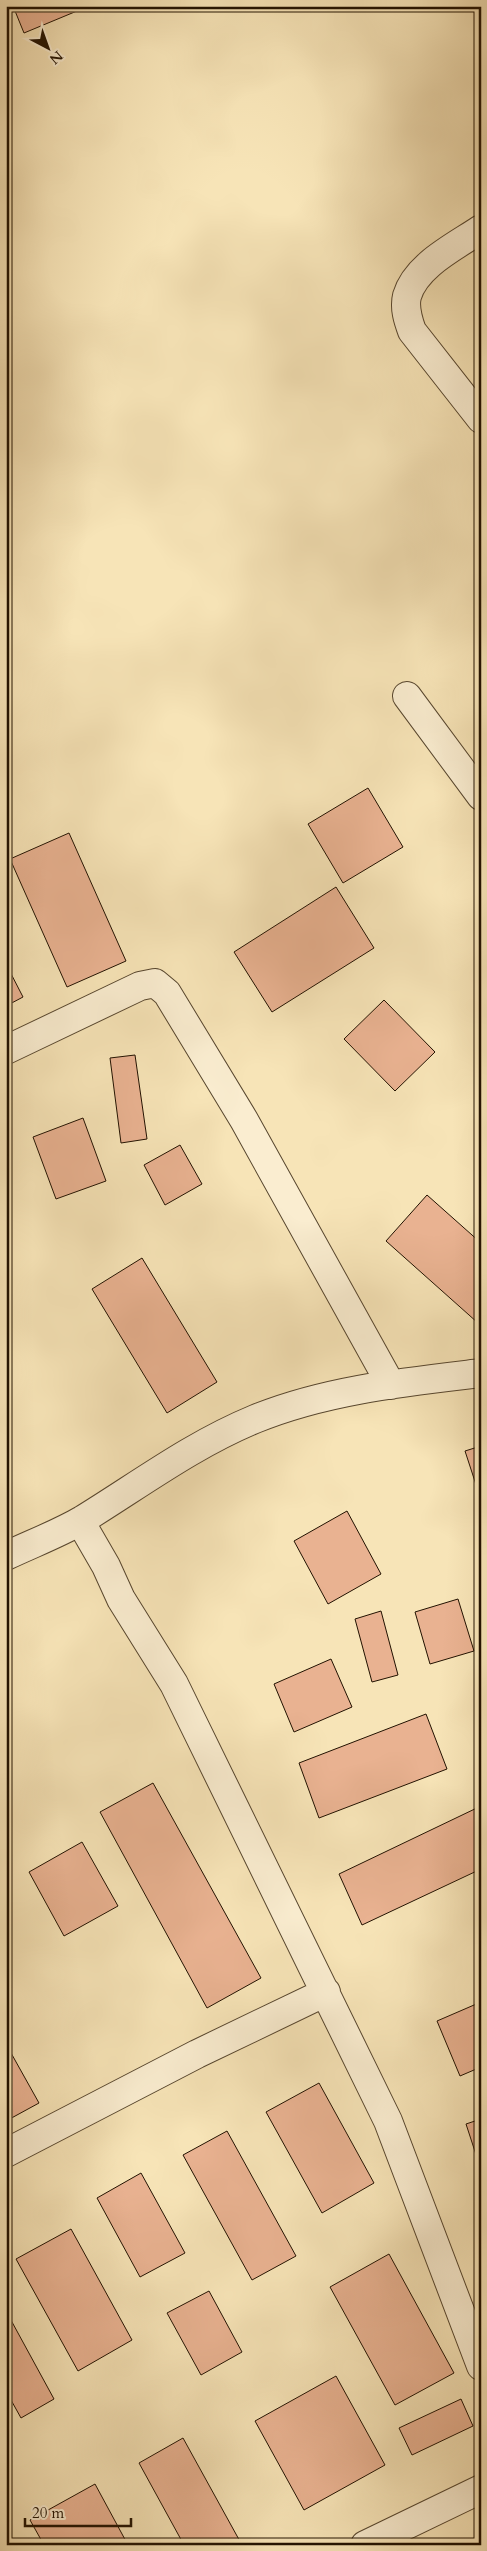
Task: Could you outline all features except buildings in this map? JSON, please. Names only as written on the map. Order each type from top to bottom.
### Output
[{"type":"street","points":[[481,229],[438,257],[414,280],[406,298],[407,317],[412,331],[481,418]]},
{"type":"street","points":[[407,696],[481,796]]},
{"type":"street","points":[[6,1050],[140,986],[155,984],[168,993],[249,1129],[392,1386]]},
{"type":"street","points":[[6,1556],[80,1521],[146,1477],[198,1447],[256,1419],[339,1393],[481,1373]]},
{"type":"street","points":[[80,1521],[106,1566],[121,1598],[174,1684],[388,2121],[481,2366]]},
{"type":"street","points":[[6,2153],[196,2054],[326,1992]]},
{"type":"street","points":[[365,2545],[481,2489]]}]
